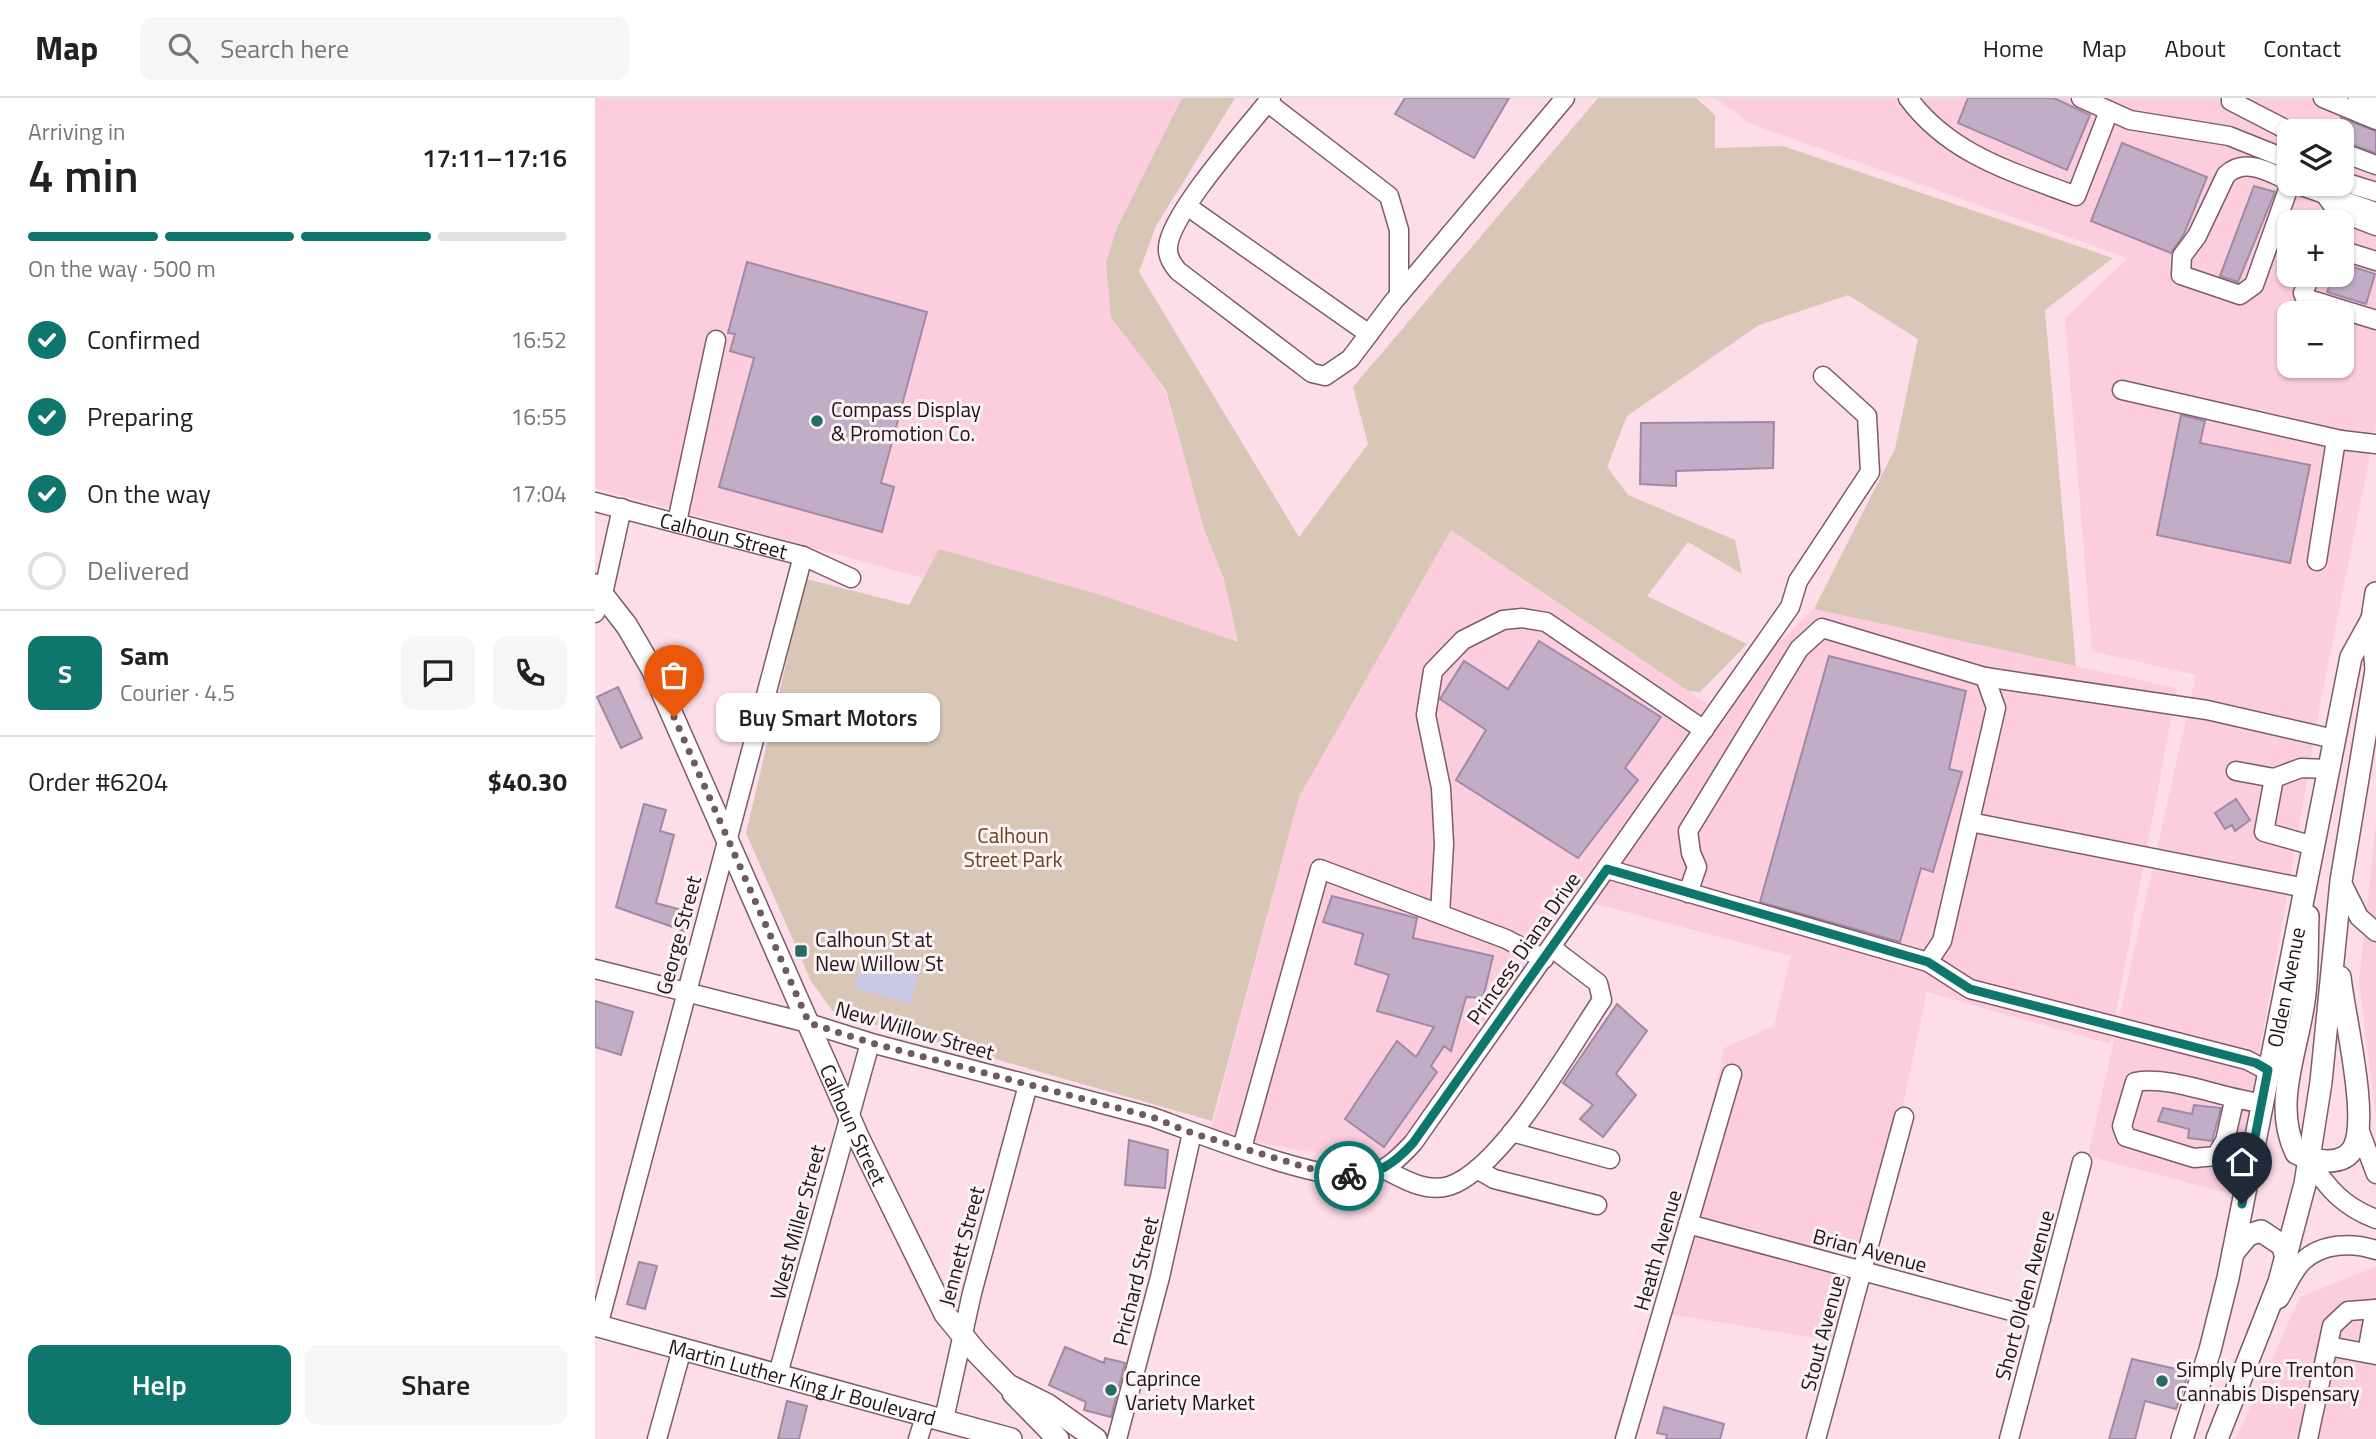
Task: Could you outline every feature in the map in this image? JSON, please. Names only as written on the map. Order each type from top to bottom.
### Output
[{"type":"main road","name":"Olden Avenue","points":[[2219,1434],[2261,1329],[2286,1257],[2309,1160],[2341,881],[2376,670],[2372,619],[2376,593]]},
{"type":"main road","name":"Calhoun Street","points":[[598,597],[652,669],[849,1113],[945,1314],[1008,1385],[1016,1399],[1058,1439]]},
{"type":"main road","name":"Olden Avenue","points":[[2182,1439],[2191,1419],[2233,1254],[2351,657],[2372,619]]},
{"type":"main road","points":[[2312,855],[2305,994],[2286,1095],[2285,1122],[2296,1153],[2309,1160],[2335,1161],[2346,1156],[2354,1149],[2359,1129],[2359,1103],[2345,1019],[2336,930]]},
{"type":"main road","points":[[2233,1254],[2248,1235],[2261,1231],[2282,1245],[2286,1257]]},
{"type":"main road","name":"Martin Luther King Jr Boulevard","points":[[596,1325],[1011,1439]]},
{"type":"main road","name":"Calhoun Street","points":[[1008,1385],[1048,1405],[1096,1439]]},
{"type":"main road","points":[[2191,1419],[2219,1434]]},
{"type":"street","points":[[1399,295],[1399,230],[1389,196],[1269,100],[1187,206],[1178,219],[1168,245],[1173,265],[1312,373],[1325,376],[1342,366],[1565,98]]},
{"type":"street","points":[[1909,98],[1927,123],[1963,150],[2076,196],[2109,111]]},
{"type":"street","points":[[2081,98],[2130,120],[2229,136],[2277,155]]},
{"type":"street","points":[[2231,98],[2231,101],[2277,125]]},
{"type":"street","points":[[2323,98],[2376,120]]},
{"type":"street","points":[[2358,98],[2376,105]]},
{"type":"street","points":[[2354,157],[2376,165]]},
{"type":"street","points":[[2253,166],[2289,182],[2254,285],[2239,295],[2181,275],[2182,256],[2197,236],[2226,175],[2234,168],[2253,166]]},
{"type":"street","points":[[2354,185],[2376,192]]},
{"type":"street","points":[[2326,196],[2337,211],[2376,226]]},
{"type":"street","points":[[2339,196],[2376,212]]},
{"type":"street","points":[[1187,206],[1369,334]]},
{"type":"street","points":[[2354,254],[2376,261]]},
{"type":"street","points":[[2306,287],[2305,298],[2376,320]]},
{"type":"street","points":[[677,523],[716,341]]},
{"type":"street","name":"Princess Diana Drive","points":[[1384,1169],[1413,1143],[1790,607],[1798,582],[1870,472],[1867,416],[1823,376]]},
{"type":"street","points":[[2122,390],[2341,440],[2376,444]]},
{"type":"street","points":[[2317,561],[2335,446],[2341,440]]},
{"type":"street","name":"Calhoun Street","points":[[595,502],[803,556],[851,578]]},
{"type":"street","points":[[598,597],[622,508]]},
{"type":"street","name":"George Street","points":[[596,1325],[803,556]]},
{"type":"street","points":[[1440,914],[1444,844],[1441,788],[1426,715],[1433,671],[1463,640],[1503,620],[1522,618],[1546,622],[1704,730]]},
{"type":"street","points":[[1688,893],[1697,867],[1691,853],[1688,831],[1799,649],[1822,628],[1985,677],[2207,710],[2334,739]]},
{"type":"street","points":[[1928,962],[1942,941],[1996,708],[1985,677]]},
{"type":"street","points":[[2236,771],[2274,778],[2301,768],[2328,769]]},
{"type":"street","points":[[2274,778],[2264,832],[2312,855]]},
{"type":"street","points":[[1970,822],[2305,888]]},
{"type":"street","points":[[1320,869],[1548,954],[1598,983],[1602,1000],[1512,1132],[1477,1170],[1448,1186],[1413,1185],[1384,1169],[1366,1176],[1345,1176],[1242,1148],[1320,869]]},
{"type":"street","points":[[1607,869],[1928,962],[1970,989],[2247,1060],[2268,1070]]},
{"type":"street","points":[[2341,881],[2358,917],[2376,932]]},
{"type":"street","name":"New Willow Street","points":[[595,969],[809,1023],[870,1043],[1152,1117],[1192,1133],[1242,1148]]},
{"type":"street","name":"West Miller Street","points":[[778,1374],[870,1043]]},
{"type":"street","name":"Heath Avenue","points":[[1625,1439],[1732,1074]]},
{"type":"street","points":[[2234,1101],[2225,1141],[2216,1156],[2194,1158],[2126,1137],[2122,1126],[2135,1082],[2152,1079],[2234,1101],[2262,1103]]},
{"type":"street","name":"Jennett Street","points":[[918,1439],[935,1416],[962,1335],[1028,1085]]},
{"type":"street","name":"Stout Avenue","points":[[1816,1439],[1904,1117]]},
{"type":"street","points":[[2359,1129],[2376,1174]]},
{"type":"street","points":[[1512,1132],[1609,1159]]},
{"type":"street","name":"Prichard Street","points":[[1117,1439],[1160,1277],[1192,1133]]},
{"type":"street","points":[[2309,1160],[2329,1191],[2376,1228]]},
{"type":"street","name":"Short Olden Avenue","points":[[2009,1439],[2082,1162]]},
{"type":"street","points":[[1477,1170],[1495,1179],[1597,1205]]},
{"type":"street","points":[[2355,1211],[2376,1219]]},
{"type":"street","name":"Brian Avenue","points":[[1688,1224],[2041,1319]]},
{"type":"street","points":[[2261,1329],[2302,1261],[2331,1245],[2362,1245],[2376,1250]]},
{"type":"street","points":[[2308,1439],[2332,1326],[2348,1311],[2376,1309],[2371,1354],[2328,1346]]},
{"type":"street","points":[[657,1439],[682,1349]]},
{"type":"shaded area","points":[[595,98],[1182,98],[1116,230],[1106,263],[1112,317],[1165,390],[1204,529],[1224,579],[1238,643],[1103,596],[939,549],[923,578],[595,488]]},
{"type":"shaded area","points":[[1715,98],[2376,98],[2376,426],[2319,711],[2235,1195],[2088,1156],[2196,675],[2092,651],[2065,318],[2128,258],[1751,124]]},
{"type":"shaded area","points":[[1451,530],[1720,713],[1744,676],[1814,609],[2177,688],[2110,1044],[1927,992],[1852,1344],[1668,1314],[1724,1048],[1774,1026],[1791,956],[1593,903],[1395,1167],[1210,1134],[1299,797]]},
{"type":"shaded area","points":[[2376,823],[2376,1116],[2359,981]]},
{"type":"shaded area","points":[[2376,1267],[2376,1439],[2236,1439],[2300,1297]]},
{"type":"green space","name":"Calhoun Street Park","points":[[1182,98],[1235,98],[1156,226],[1139,272],[1299,537],[1368,444],[1353,387],[1598,98],[1696,98],[1715,115],[1715,148],[1783,146],[2113,258],[2045,310],[2076,666],[1814,609],[1895,449],[1918,339],[1848,295],[1759,325],[1627,416],[1607,467],[1628,495],[1735,540],[1742,574],[1688,542],[1647,596],[1747,644],[1700,692],[1688,691],[1451,530],[1299,797],[1212,1121],[834,1013],[811,981],[746,833],[806,579],[909,605],[939,549],[1104,596],[1238,642],[1224,579],[1204,529],[1166,390],[1111,317],[1106,263],[1116,230]]},
{"type":"water","points":[[864,954],[920,969],[911,1003],[855,988]]},
{"type":"building","points":[[1405,98],[1509,98],[1474,158],[1395,114]]},
{"type":"building","points":[[1968,98],[2054,98],[2090,115],[2067,170],[1958,123]]},
{"type":"building","points":[[2354,123],[2376,131],[2376,153],[2354,145]]},
{"type":"building","points":[[2122,143],[2207,177],[2184,234],[2171,253],[2091,221]]},
{"type":"building","points":[[2254,186],[2275,192],[2238,282],[2220,276]]},
{"type":"building","name":"Compass Display & Promotion Co.","points":[[747,262],[927,312],[881,483],[894,487],[882,532],[719,487],[754,358],[730,351],[735,334],[728,333]]},
{"type":"building","points":[[2354,267],[2375,274],[2366,304],[2327,292],[2329,287],[2354,287]]},
{"type":"building","points":[[2181,415],[2205,421],[2200,443],[2310,465],[2290,563],[2157,535]]},
{"type":"building","points":[[1774,422],[1773,468],[1676,471],[1676,486],[1640,484],[1641,423]]},
{"type":"building","points":[[1539,641],[1661,717],[1625,768],[1638,780],[1578,858],[1456,780],[1486,730],[1440,699],[1464,661],[1508,689]]},
{"type":"building","points":[[1829,656],[1966,691],[1949,769],[1962,772],[1933,872],[1921,868],[1900,942],[1760,902]]},
{"type":"building","points":[[618,687],[642,738],[621,748],[597,697]]},
{"type":"building","points":[[2236,799],[2250,820],[2235,831],[2232,825],[2225,829],[2215,813]]},
{"type":"building","points":[[644,804],[666,810],[660,831],[674,835],[656,903],[689,912],[684,931],[616,907]]},
{"type":"building","points":[[1332,896],[1417,918],[1413,938],[1493,956],[1483,998],[1466,997],[1451,1051],[1444,1046],[1431,1066],[1437,1072],[1384,1147],[1345,1119],[1397,1041],[1416,1057],[1434,1027],[1377,1011],[1389,975],[1355,964],[1363,934],[1323,922]]},
{"type":"building","points":[[595,1001],[633,1012],[621,1055],[595,1047]]},
{"type":"building","points":[[1617,1004],[1647,1031],[1616,1074],[1636,1095],[1603,1137],[1580,1119],[1593,1105],[1563,1083]]},
{"type":"building","points":[[2194,1105],[2221,1108],[2212,1141],[2188,1138],[2189,1129],[2158,1121],[2163,1108],[2192,1114]]},
{"type":"building","points":[[1129,1140],[1168,1150],[1165,1188],[1125,1185]]},
{"type":"building","points":[[639,1262],[657,1266],[645,1309],[627,1304]]},
{"type":"building","points":[[1065,1347],[1104,1363],[1105,1358],[1125,1363],[1111,1417],[1084,1410],[1086,1402],[1049,1385]]},
{"type":"building","points":[[2132,1359],[2189,1372],[2176,1409],[2145,1401],[2135,1439],[2109,1439]]},
{"type":"building","points":[[787,1401],[807,1406],[799,1439],[778,1439]]},
{"type":"building","points":[[1664,1407],[1724,1424],[1720,1439],[1666,1439],[1667,1435],[1657,1433]]},
{"type":"way so far","points":[[674,717],[809,1023],[875,1044],[1152,1117],[1192,1133],[1322,1172],[1349,1176]]},
{"type":"place","name":"Compass Display & Promotion Co.","points":[[817,421]]},
{"type":"place","name":"Buy Smart Motors","points":[[674,717]]},
{"type":"place","name":"Calhoun St at New Willow St","points":[[801,951]]},
{"type":"place","name":"Simply Pure Trenton Cannabis Dispensary","points":[[2162,1381]]},
{"type":"place","name":"Caprince Variety Market","points":[[1111,1390]]},
{"type":"route","points":[[1349,1176],[1366,1176],[1384,1169],[1413,1143],[1607,869],[1928,962],[1970,989],[2256,1063],[2268,1070],[2242,1204]]}]
